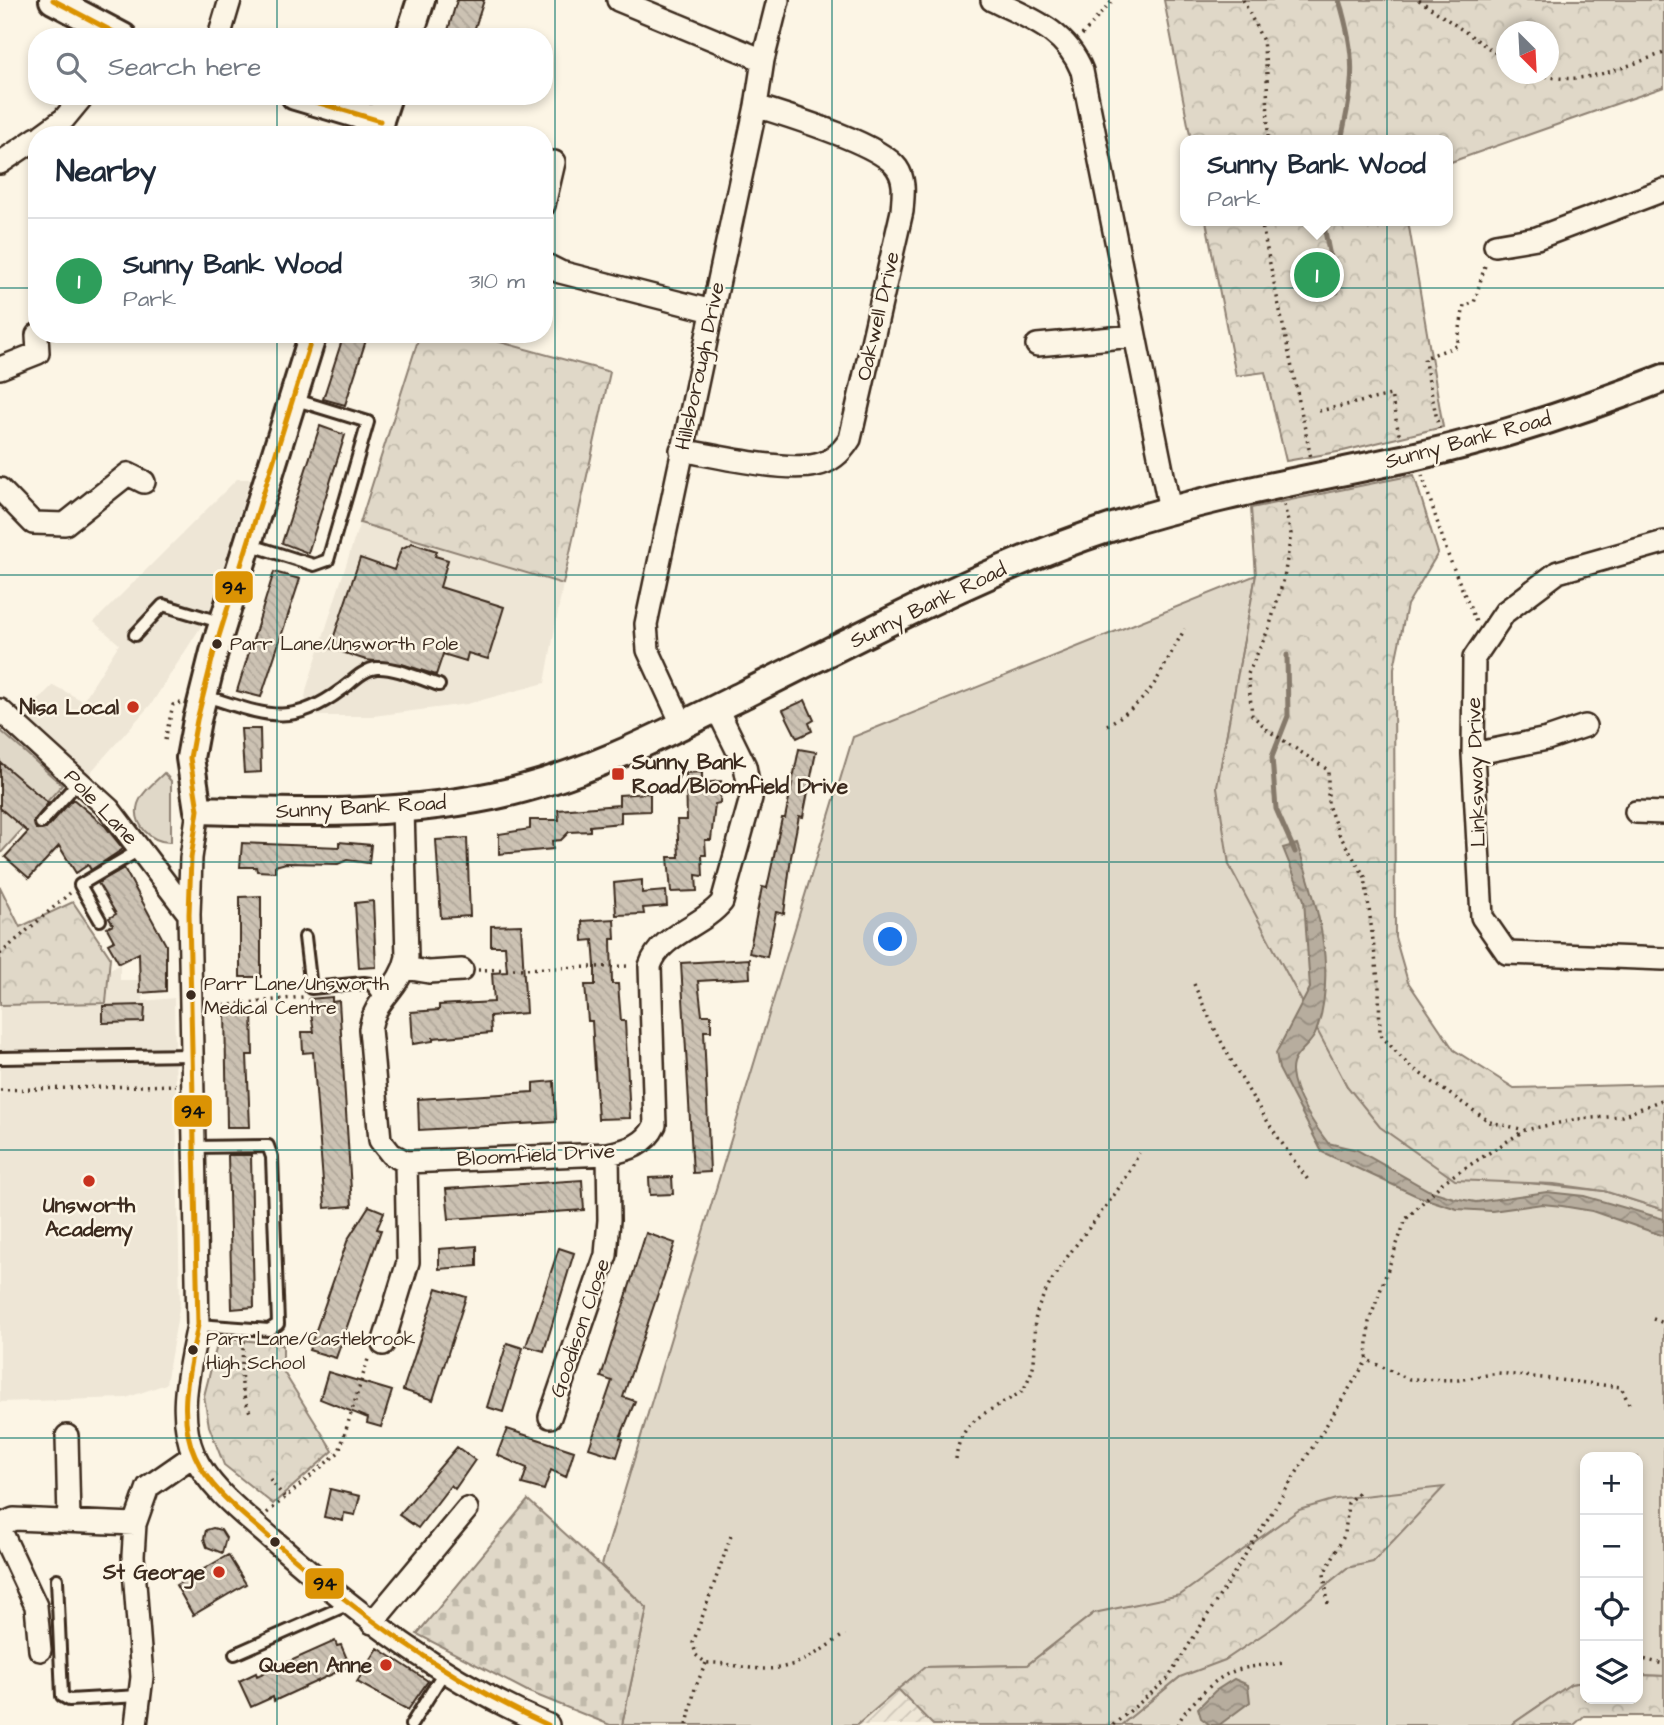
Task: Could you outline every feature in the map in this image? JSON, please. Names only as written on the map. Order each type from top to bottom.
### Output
[{"type":"street","points":[[53,0],[102,28]]},
{"type":"street","points":[[222,28],[230,0]]},
{"type":"street","points":[[412,28],[421,0]]},
{"type":"street","points":[[618,0],[762,60]]},
{"type":"street","name":"Hillsborough Drive","points":[[683,726],[651,659],[646,624],[681,450],[757,107],[762,60],[778,0]]},
{"type":"street","points":[[992,0],[1040,23],[1070,47],[1082,71],[1170,510]]},
{"type":"street","points":[[69,126],[79,105]]},
{"type":"street","points":[[332,105],[381,117]]},
{"type":"street","name":"Oakwell Drive","points":[[681,450],[801,466],[825,462],[844,449],[850,439],[902,211],[902,179],[892,163],[807,121],[757,107]]},
{"type":"street","points":[[0,163],[28,144]]},
{"type":"street","points":[[553,166],[554,162]]},
{"type":"street","points":[[1495,245],[1537,238],[1664,190]]},
{"type":"street","points":[[553,268],[712,311]]},
{"type":"street","points":[[1037,345],[1134,336]]},
{"type":"street","points":[[0,368],[37,353],[37,343]]},
{"type":"street","points":[[310,343],[223,623],[203,695],[190,758],[198,810],[191,858],[189,914],[198,1325],[186,1390],[184,1420],[194,1455],[216,1488],[347,1605],[444,1672],[535,1722]]},
{"type":"street","name":"Sunny Bank Road","points":[[198,810],[292,813],[403,809],[493,796],[577,772],[683,726],[994,571],[1097,533],[1170,510],[1444,449],[1528,426],[1664,378]]},
{"type":"street","points":[[0,489],[33,523],[65,524],[128,474],[144,482]]},
{"type":"street","name":"Linksway Drive","points":[[1664,542],[1558,572],[1505,612],[1474,658],[1473,754],[1482,917],[1507,953],[1664,959]]},
{"type":"street","name":"Bloomfield Drive","points":[[406,1162],[608,1154],[642,1143],[655,1125],[650,967],[657,949],[703,921],[722,902],[751,798],[744,766],[717,709]]},
{"type":"street","name":"Pole Lane","points":[[0,710],[108,809],[189,914]]},
{"type":"street","points":[[1473,754],[1547,739],[1586,726]]},
{"type":"street","points":[[383,1344],[408,1262],[406,1162],[391,1154],[380,1140],[370,1030],[374,1012],[382,999],[396,987],[407,957],[403,809]]},
{"type":"street","points":[[1636,812],[1664,813]]},
{"type":"street","points":[[405,968],[429,972],[462,970]]},
{"type":"street","name":"Goodison Close","points":[[550,1417],[606,1255],[609,1220],[608,1154]]},
{"type":"street","points":[[68,1436],[69,1521]]},
{"type":"street","points":[[136,1725],[142,1678],[133,1556],[135,1524],[148,1487],[194,1455]]},
{"type":"street","points":[[372,1623],[467,1509]]},
{"type":"street","points":[[40,1650],[36,1606],[0,1527],[14,1519],[135,1524]]},
{"type":"lane","points":[[248,543],[314,565],[328,560],[368,422],[293,399]]},
{"type":"lane","points":[[135,635],[163,605],[223,623]]},
{"type":"lane","points":[[203,695],[271,716],[283,717],[327,701],[371,669],[388,670],[439,685]]},
{"type":"lane","points":[[41,823],[79,781]]},
{"type":"lane","points":[[100,920],[80,884],[141,849]]},
{"type":"lane","points":[[304,937],[311,988],[371,984],[382,999]]},
{"type":"lane","points":[[0,1058],[192,1055]]},
{"type":"lane","points":[[193,1147],[268,1146],[272,1157],[278,1324],[269,1331],[198,1325]]},
{"type":"lane","points":[[57,1579],[62,1696],[69,1700],[139,1696]]},
{"type":"lane","points":[[235,1654],[347,1605]]},
{"type":"lane","points":[[411,1725],[444,1672]]},
{"type":"path","points":[[1070,47],[1114,0]]},
{"type":"path","points":[[1243,0],[1263,41],[1268,135]]},
{"type":"path","points":[[1419,0],[1496,52]]},
{"type":"path","points":[[1559,79],[1599,75],[1664,52]]},
{"type":"path","points":[[1262,226],[1315,477]]},
{"type":"path","points":[[1444,449],[1424,358],[1457,346],[1464,305],[1474,303],[1487,257],[1495,245]]},
{"type":"path","points":[[1319,411],[1391,395],[1410,457],[1485,642]]},
{"type":"path","points":[[1279,484],[1292,534],[1284,578],[1269,628],[1248,674],[1252,715],[1269,731],[1328,770],[1328,806],[1339,834],[1365,877],[1379,988],[1380,1034],[1408,1065],[1490,1122],[1525,1130]]},
{"type":"path","points":[[1107,725],[1136,705],[1154,687],[1185,629]]},
{"type":"path","points":[[0,954],[80,884]]},
{"type":"path","points":[[462,970],[612,966]]},
{"type":"path","points":[[1194,984],[1227,1054],[1280,1143],[1308,1180]]},
{"type":"path","points":[[191,1009],[301,999],[311,988]]},
{"type":"path","points":[[0,1090],[192,1085]]},
{"type":"path","points":[[1114,1725],[1167,1680],[1367,1360],[1369,1322],[1406,1219],[1443,1182],[1525,1130],[1578,1119],[1622,1116],[1664,1099]]},
{"type":"path","points":[[956,1460],[960,1436],[966,1427],[974,1419],[1023,1391],[1034,1360],[1033,1323],[1044,1295],[1064,1259],[1129,1174],[1139,1153]]},
{"type":"path","points":[[1653,1319],[1664,1323]]},
{"type":"path","points":[[245,1328],[240,1385],[242,1398],[252,1416]]},
{"type":"path","points":[[254,1523],[339,1452],[372,1347],[383,1344]]},
{"type":"path","points":[[1367,1360],[1409,1379],[1459,1380],[1498,1373],[1573,1384],[1610,1383],[1621,1387],[1629,1404]]},
{"type":"path","points":[[270,1479],[285,1497]]},
{"type":"path","points":[[1328,1604],[1324,1574],[1345,1534],[1348,1503],[1358,1492]]},
{"type":"path","points":[[731,1536],[693,1643],[696,1655],[706,1663],[720,1662],[779,1670],[806,1660],[845,1633]]},
{"type":"path","points":[[1643,1659],[1664,1664]]},
{"type":"path","points":[[687,1725],[695,1688],[706,1663]]},
{"type":"path","points":[[1178,1725],[1181,1716],[1215,1678],[1238,1669],[1284,1663]]},
{"type":"shaded area","points":[[417,343],[504,343],[610,372],[563,584],[545,683],[467,704],[373,716],[311,716],[305,697]]},
{"type":"shaded area","points":[[237,479],[250,479],[209,614],[152,703],[89,774],[23,715],[53,685],[83,701],[119,644],[94,622]]},
{"type":"shaded area","name":"Unsworth Academy","points":[[120,964],[120,980],[142,980],[143,1001],[174,998],[180,1303],[166,1384],[126,1398],[0,1402],[0,966],[98,976]]},
{"type":"shaded area","points":[[898,1689],[933,1725],[857,1725]]},
{"type":"green space","points":[[1164,0],[1664,0],[1664,87],[1453,161],[1453,135],[1190,135]]},
{"type":"green space","points":[[1207,226],[1409,226],[1443,427],[1343,451],[1286,461],[1265,372],[1236,376]]},
{"type":"green space","points":[[417,343],[504,343],[610,372],[563,584],[360,523]]},
{"type":"green space","points":[[1414,475],[1438,553],[1407,605],[1394,668],[1395,937],[1408,982],[1454,1050],[1514,1088],[1664,1084],[1664,1210],[1604,1191],[1554,1184],[1455,1180],[1380,1127],[1347,1086],[1229,865],[1217,787],[1256,575],[1251,508]]},
{"type":"green space","points":[[1256,575],[1217,787],[1304,1001],[1347,1086],[1509,1181],[1604,1191],[1664,1210],[1664,1676],[1643,1675],[1643,1452],[1580,1452],[1580,1683],[1571,1684],[1511,1725],[1125,1725],[1123,1723],[1180,1677],[1094,1613],[1027,1665],[925,1667],[857,1725],[622,1725],[647,1608],[602,1565],[853,737]]},
{"type":"green space","points":[[0,730],[62,785],[0,854]]},
{"type":"green space","points":[[164,773],[171,781],[171,842],[164,842],[145,831],[137,812],[142,795]]},
{"type":"green space","points":[[0,887],[20,927],[73,902],[110,957],[106,1003],[0,1005]]},
{"type":"green space","points":[[219,1337],[283,1345],[283,1371],[333,1451],[273,1504],[224,1465],[209,1426],[204,1396]]},
{"type":"green space","points":[[1444,1487],[1373,1562],[1347,1568],[1277,1625],[1225,1660],[1180,1677],[1121,1725],[933,1725],[898,1689],[925,1667],[1027,1665],[1094,1613],[1180,1595],[1299,1510],[1336,1499]]},
{"type":"green space","points":[[528,1500],[647,1608],[622,1725],[610,1725],[529,1692],[417,1634]]},
{"type":"green space","points":[[1643,1675],[1664,1676],[1664,1716],[1584,1716],[1574,1725],[1511,1725],[1571,1684],[1580,1683],[1580,1704],[1643,1704]]},
{"type":"water","points":[[1297,844],[1318,913],[1325,961],[1325,985],[1316,1032],[1295,1060],[1292,1072],[1301,1100],[1328,1143],[1357,1150],[1428,1190],[1454,1198],[1476,1202],[1547,1192],[1584,1196],[1664,1219],[1664,1236],[1592,1211],[1562,1206],[1542,1204],[1492,1211],[1457,1209],[1417,1196],[1322,1152],[1279,1069],[1276,1053],[1310,988],[1304,900],[1283,848]]},
{"type":"water","points":[[1234,1679],[1248,1685],[1250,1702],[1219,1725],[1210,1725],[1201,1718],[1198,1708],[1215,1691]]},
{"type":"building","points":[[457,0],[484,0],[475,28],[449,28]]},
{"type":"building","points":[[341,343],[365,343],[345,405],[323,399]]},
{"type":"building","points":[[320,426],[345,435],[308,553],[282,543]]},
{"type":"building","points":[[412,543],[437,551],[435,556],[448,560],[440,587],[504,607],[488,659],[468,653],[466,661],[443,654],[436,675],[402,664],[366,660],[330,648],[360,558],[394,570],[401,549]]},
{"type":"building","points":[[274,572],[300,579],[261,697],[237,691]]},
{"type":"building","points":[[805,700],[814,720],[809,723],[812,731],[797,738],[783,710]]},
{"type":"building","points":[[241,729],[260,729],[261,772],[244,773]]},
{"type":"building","points":[[799,749],[816,752],[803,817],[799,816],[784,914],[776,912],[767,957],[749,953],[762,887],[767,888]]},
{"type":"building","points":[[0,762],[48,803],[34,821],[36,829],[46,829],[73,799],[105,826],[123,849],[91,870],[88,865],[76,873],[59,846],[29,878],[5,857],[28,832],[0,808]]},
{"type":"building","points":[[702,772],[702,783],[721,781],[720,803],[715,804],[711,840],[705,840],[706,855],[702,855],[703,876],[696,875],[697,891],[671,892],[668,857],[679,857],[677,820],[687,820],[686,773]]},
{"type":"building","points":[[650,793],[650,811],[621,812],[621,823],[590,826],[590,831],[569,832],[561,840],[552,841],[553,849],[499,854],[499,834],[530,829],[530,820],[559,820],[558,810],[619,805],[619,795]]},
{"type":"building","points":[[467,838],[470,916],[441,918],[436,840]]},
{"type":"building","points":[[339,842],[371,845],[369,863],[347,860],[338,864],[286,863],[275,866],[275,872],[257,871],[256,867],[240,867],[242,843],[339,847]]},
{"type":"building","points":[[124,868],[166,945],[166,991],[140,993],[139,953],[119,963],[108,944],[114,941],[107,928],[113,925],[109,918],[116,914],[98,883]]},
{"type":"building","points":[[642,880],[642,893],[666,891],[667,906],[643,908],[644,914],[616,915],[614,883]]},
{"type":"building","points":[[261,896],[261,977],[240,977],[240,897]]},
{"type":"building","points":[[373,901],[376,967],[359,968],[355,903]]},
{"type":"building","points":[[614,919],[615,939],[611,939],[612,984],[618,984],[621,1021],[625,1021],[630,1118],[598,1119],[592,1021],[588,1021],[585,985],[595,985],[593,940],[583,941],[582,921]]},
{"type":"building","points":[[521,925],[526,1013],[490,1016],[491,1033],[433,1038],[433,1041],[413,1044],[411,1012],[439,1010],[439,1005],[494,1002],[492,973],[507,972],[505,946],[491,946],[491,926]]},
{"type":"building","points":[[749,959],[750,978],[698,981],[702,1015],[711,1015],[711,1031],[704,1031],[710,1172],[693,1173],[681,963]]},
{"type":"building","points":[[332,997],[332,1002],[339,1001],[352,1206],[325,1208],[313,1052],[303,1053],[302,1032],[314,1032],[309,999]]},
{"type":"building","points":[[145,1005],[144,1022],[103,1023],[103,1006]]},
{"type":"building","points":[[252,1008],[253,1055],[247,1055],[250,1127],[227,1127],[225,1009]]},
{"type":"building","points":[[554,1081],[556,1122],[419,1130],[418,1099],[533,1092],[533,1083]]},
{"type":"building","points":[[228,1155],[251,1155],[254,1307],[232,1309]]},
{"type":"building","points":[[672,1177],[673,1194],[650,1195],[649,1178]]},
{"type":"building","points":[[582,1180],[584,1210],[449,1219],[446,1189]]},
{"type":"building","points":[[369,1206],[384,1212],[377,1229],[381,1230],[336,1358],[309,1350],[348,1239]]},
{"type":"building","points":[[646,1233],[675,1243],[623,1397],[635,1401],[620,1438],[623,1439],[617,1457],[589,1448],[612,1381],[601,1377]]},
{"type":"building","points":[[477,1246],[477,1266],[439,1269],[439,1249]]},
{"type":"building","points":[[559,1248],[574,1253],[544,1351],[526,1346]]},
{"type":"building","points":[[437,1288],[466,1297],[433,1400],[403,1390]]},
{"type":"building","points":[[507,1343],[523,1348],[503,1412],[487,1407]]},
{"type":"building","points":[[328,1372],[392,1391],[381,1427],[367,1423],[368,1418],[320,1399]]},
{"type":"building","points":[[507,1429],[574,1451],[566,1477],[551,1470],[544,1490],[522,1484],[527,1468],[497,1455]]},
{"type":"building","points":[[457,1447],[475,1460],[455,1489],[451,1485],[418,1528],[399,1515]]},
{"type":"building","points":[[330,1489],[360,1496],[355,1515],[344,1513],[343,1521],[324,1517]]},
{"type":"building","points":[[206,1530],[221,1530],[226,1538],[222,1553],[207,1547],[204,1539]]},
{"type":"building","name":"St George","points":[[228,1555],[246,1584],[193,1615],[176,1585]]},
{"type":"building","points":[[335,1641],[337,1646],[341,1645],[350,1666],[274,1701],[273,1697],[251,1707],[239,1681],[256,1673],[257,1676]]},
{"type":"building","name":"Queen Anne","points":[[378,1648],[428,1681],[408,1710],[357,1682]]},
{"type":"waterway","points":[[1339,0],[1349,38],[1352,70],[1342,135]]},
{"type":"waterway","points":[[1324,226],[1337,292]]},
{"type":"waterway","points":[[1287,655],[1288,716],[1272,757],[1276,809],[1295,852]]},
{"type":"transit line","name":"94","points":[[53,0],[106,28]]},
{"type":"transit line","name":"94","points":[[326,105],[380,121]]},
{"type":"transit line","name":"94","points":[[310,343],[214,652],[190,758],[198,810],[191,858],[189,914],[198,1325],[186,1391],[186,1424],[195,1456],[218,1491],[302,1565],[368,1617],[437,1665],[510,1707],[548,1725]]},
{"type":"place","name":"Sunny Bank Wood","points":[[1317,275]]},
{"type":"place","name":"Parr Lane/Unsworth Pole","points":[[217,644]]},
{"type":"place","name":"Nisa Local","points":[[133,707]]},
{"type":"place","name":"Sunny Bank Road/Bloomfield Drive","points":[[618,774]]},
{"type":"place","name":"Parr Lane/Unsworth Medical Centre","points":[[191,995]]},
{"type":"place","name":"Unsworth Academy","points":[[89,1181]]},
{"type":"place","name":"Parr Lane/Castlebrook High School","points":[[193,1350]]},
{"type":"place","name":"St George","points":[[219,1572]]},
{"type":"place","name":"Queen Anne","points":[[386,1665]]}]
